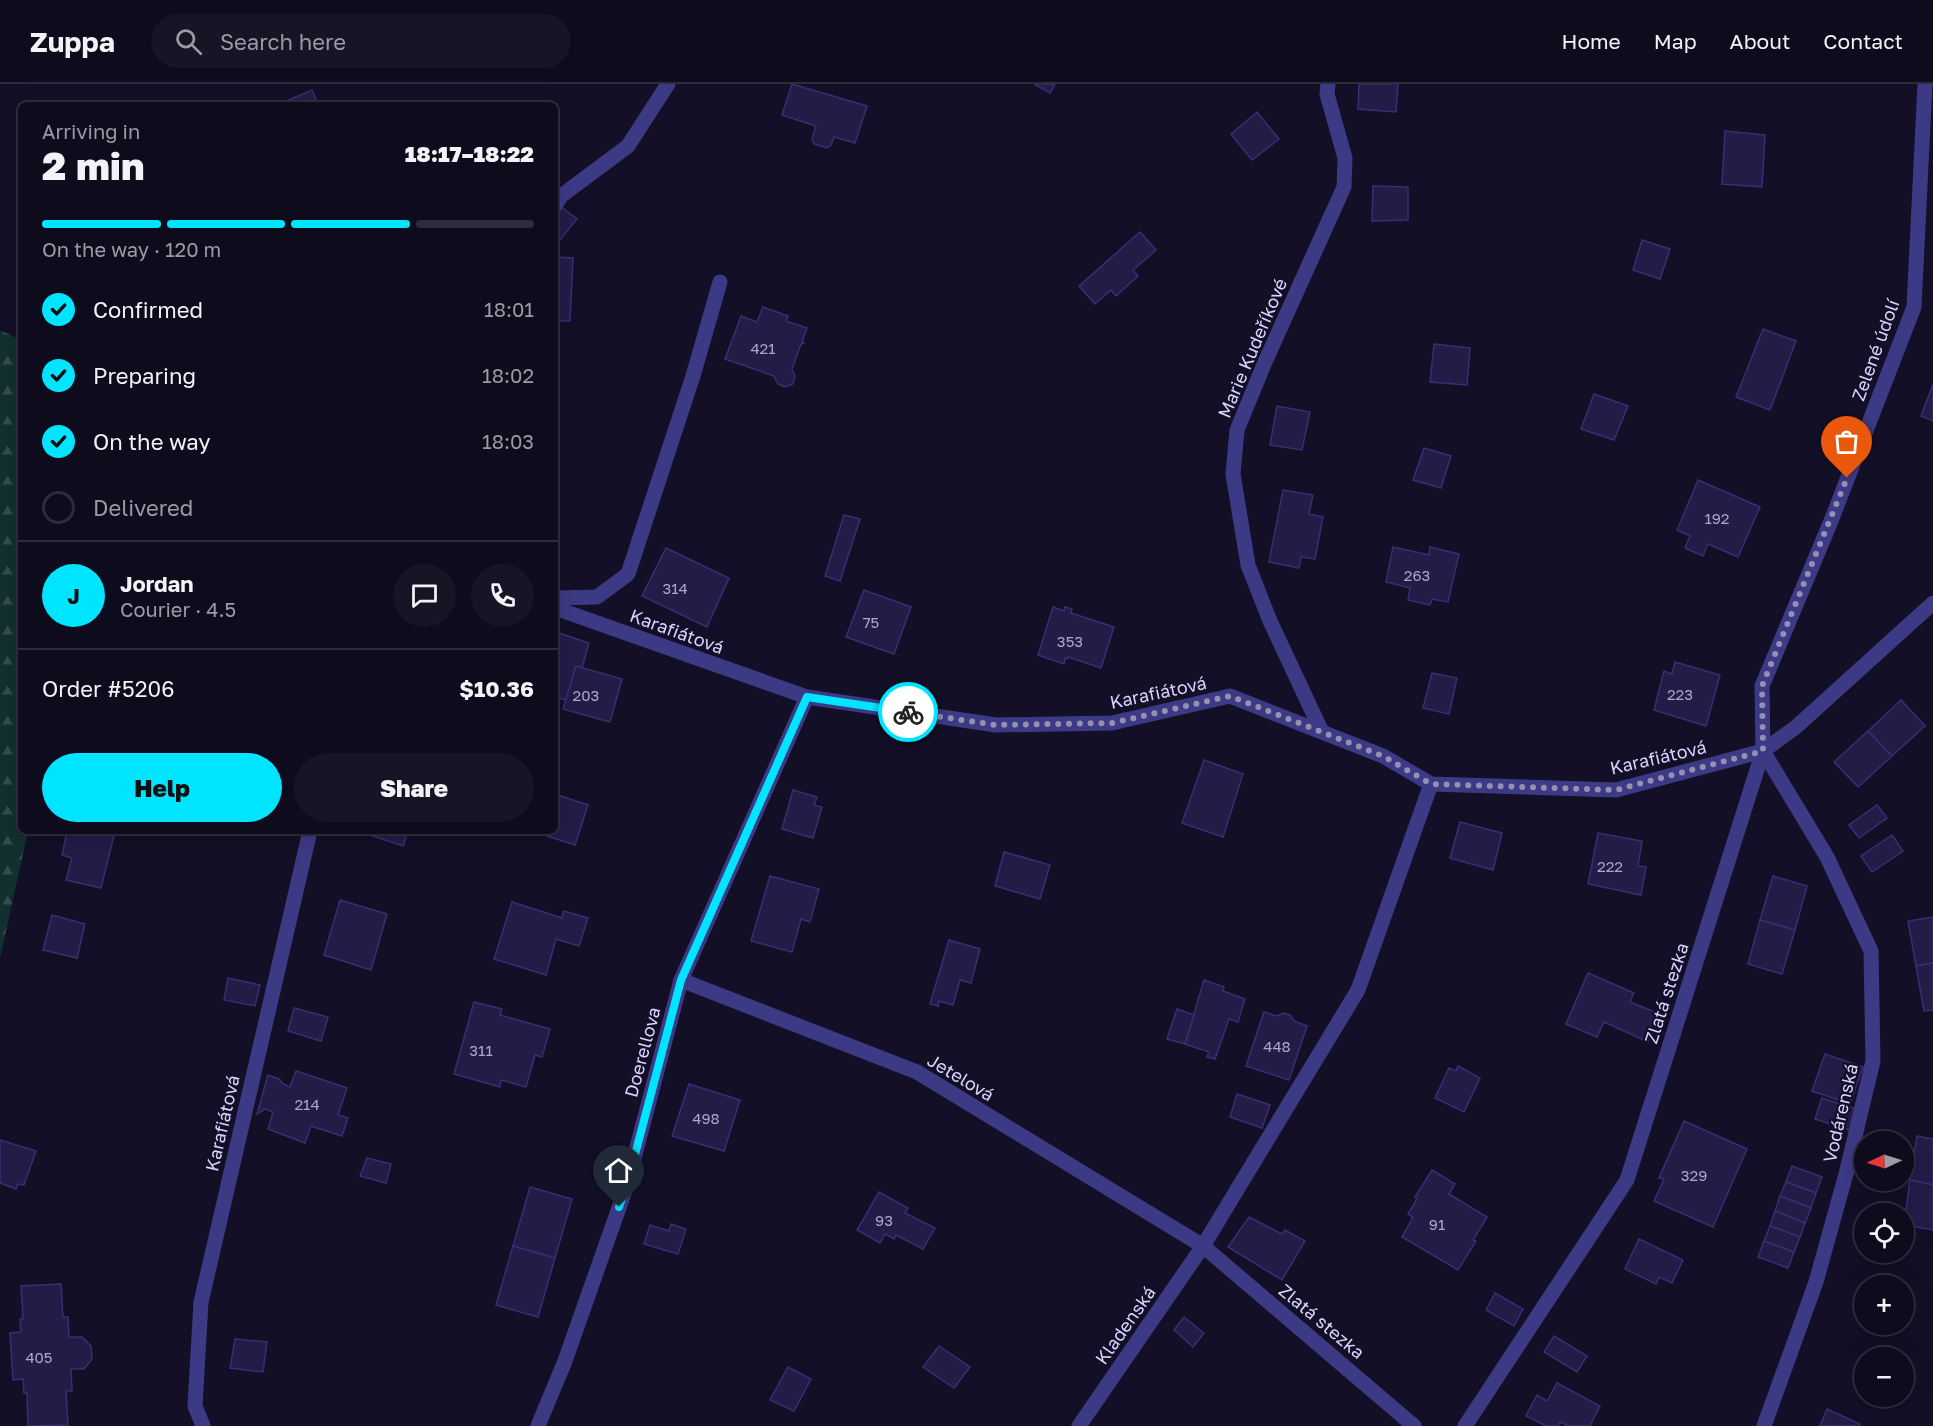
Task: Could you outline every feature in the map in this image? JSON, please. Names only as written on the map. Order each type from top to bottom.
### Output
[{"type":"street","points":[[558,201],[561,196],[628,146],[668,84]]},
{"type":"street","name":"Marie Kudeříkové","points":[[1321,730],[1270,621],[1248,565],[1233,474],[1237,430],[1344,187],[1345,158],[1327,94],[1328,84]]},
{"type":"street","name":"Zelené údolí","points":[[1763,751],[1762,686],[1831,521],[1914,307],[1925,84]]},
{"type":"street","points":[[558,598],[597,597],[628,574],[693,376],[720,282]]},
{"type":"street","points":[[1763,751],[1796,727],[1933,603]]},
{"type":"street","name":"Karafiátová","points":[[558,609],[807,697],[996,725],[1112,723],[1230,696],[1383,756],[1431,784],[1616,790],[1763,751]]},
{"type":"street","name":"Doerellova","points":[[538,1426],[566,1361],[627,1185],[681,980],[807,697]]},
{"type":"street","name":"Zlatá stezka","points":[[1465,1426],[1492,1389],[1627,1180],[1763,751]]},
{"type":"street","name":"Vodárenská","points":[[1763,751],[1827,857],[1870,951],[1873,1060],[1846,1174],[1816,1282],[1764,1426]]},
{"type":"street","name":"Kladenská","points":[[1079,1426],[1203,1246],[1358,990],[1431,784]]},
{"type":"street","name":"Karafiátová","points":[[203,1426],[195,1406],[201,1302],[309,834]]},
{"type":"street","name":"Jetelová","points":[[681,980],[917,1072],[1203,1246]]},
{"type":"street","name":"Zlatá stezka","points":[[1203,1246],[1414,1426]]},
{"type":"green space","points":[[0,330],[18,339],[18,834],[27,834],[0,958]]},
{"type":"building","points":[[792,84],[867,106],[855,143],[834,137],[827,148],[814,144],[812,139],[816,126],[782,115]]},
{"type":"building","points":[[1034,84],[1055,84],[1050,93]]},
{"type":"building","points":[[1359,84],[1398,84],[1396,112],[1358,109]]},
{"type":"building","points":[[312,90],[318,102],[284,102]]},
{"type":"building","points":[[1257,112],[1279,139],[1252,160],[1231,134]]},
{"type":"building","points":[[1725,131],[1765,135],[1762,187],[1722,184]]},
{"type":"building","points":[[1373,186],[1408,187],[1408,220],[1372,221]]},
{"type":"building","points":[[560,206],[577,219],[560,240],[558,238],[558,208]]},
{"type":"building","points":[[1140,232],[1156,250],[1133,270],[1138,276],[1116,296],[1111,290],[1095,304],[1079,286]]},
{"type":"building","points":[[1642,240],[1670,249],[1660,279],[1633,270]]},
{"type":"building","points":[[558,257],[573,258],[570,321],[558,321]]},
{"type":"building","points":[[763,307],[788,316],[786,321],[807,328],[802,342],[804,343],[801,344],[792,369],[795,376],[793,384],[785,387],[778,384],[774,376],[725,359],[741,316],[757,322]]},
{"type":"building","points":[[1763,329],[1796,341],[1770,410],[1736,397]]},
{"type":"building","points":[[1434,344],[1470,348],[1467,385],[1430,382]]},
{"type":"building","points":[[1933,384],[1933,421],[1921,416]]},
{"type":"building","points":[[1594,394],[1628,406],[1614,440],[1581,429]]},
{"type":"building","points":[[1277,406],[1310,412],[1302,450],[1270,445]]},
{"type":"building","points":[[1424,448],[1451,456],[1441,488],[1413,480]]},
{"type":"building","points":[[1698,480],[1760,507],[1738,557],[1708,544],[1703,556],[1685,548],[1690,536],[1677,530]]},
{"type":"building","points":[[1283,490],[1313,495],[1309,514],[1323,517],[1315,559],[1301,557],[1299,568],[1269,562]]},
{"type":"building","points":[[844,515],[860,519],[840,581],[825,576]]},
{"type":"building","points":[[1393,547],[1429,555],[1430,547],[1459,554],[1448,602],[1432,599],[1430,605],[1408,600],[1410,588],[1386,582]]},
{"type":"building","points":[[666,548],[729,578],[707,627],[642,596]]},
{"type":"building","points":[[864,590],[911,607],[894,654],[846,637]]},
{"type":"building","points":[[1053,607],[1064,611],[1065,607],[1072,609],[1071,613],[1114,627],[1101,668],[1068,657],[1065,658],[1064,664],[1038,655]]},
{"type":"building","points":[[559,633],[589,643],[582,668],[576,666],[566,700],[558,698]]},
{"type":"building","points":[[1675,662],[1720,675],[1706,726],[1654,710],[1664,671],[1672,674]]},
{"type":"building","points":[[576,666],[622,679],[610,722],[563,709]]},
{"type":"building","points":[[1432,673],[1457,678],[1449,714],[1423,708]]},
{"type":"building","points":[[1901,700],[1925,726],[1892,756],[1868,731]]},
{"type":"building","points":[[1868,731],[1892,756],[1858,787],[1834,762]]},
{"type":"building","points":[[1204,760],[1243,774],[1223,837],[1182,823]]},
{"type":"building","points":[[793,790],[817,797],[814,805],[822,807],[813,838],[782,829]]},
{"type":"building","points":[[558,795],[588,805],[575,845],[541,834],[558,834]]},
{"type":"building","points":[[1877,805],[1887,818],[1859,838],[1849,825]]},
{"type":"building","points":[[1460,822],[1502,833],[1493,870],[1450,858]]},
{"type":"building","points":[[1598,833],[1642,841],[1638,866],[1646,867],[1641,895],[1588,884]]},
{"type":"building","points":[[66,834],[114,834],[101,888],[66,880],[72,858],[62,855]]},
{"type":"building","points":[[367,834],[407,834],[403,846]]},
{"type":"building","points":[[1892,835],[1903,851],[1872,872],[1861,856]]},
{"type":"building","points":[[1004,852],[1050,865],[1040,899],[995,886]]},
{"type":"building","points":[[770,876],[819,889],[810,922],[801,919],[792,952],[751,941]]},
{"type":"building","points":[[1773,876],[1807,886],[1795,930],[1760,920]]},
{"type":"building","points":[[340,900],[387,914],[371,970],[324,955]]},
{"type":"building","points":[[512,902],[562,918],[564,911],[588,918],[579,946],[556,939],[546,975],[494,959]]},
{"type":"building","points":[[52,915],[85,924],[77,958],[43,950]]},
{"type":"building","points":[[1933,917],[1933,963],[1916,966],[1908,921]]},
{"type":"building","points":[[1760,920],[1795,930],[1782,974],[1748,964]]},
{"type":"building","points":[[949,940],[980,949],[971,983],[960,980],[953,1005],[939,1001],[938,1006],[930,1004]]},
{"type":"building","points":[[1933,963],[1933,1010],[1924,1011],[1916,966]]},
{"type":"building","points":[[1588,973],[1634,993],[1630,1002],[1660,1014],[1648,1042],[1604,1022],[1597,1037],[1566,1024]]},
{"type":"building","points":[[228,978],[260,985],[255,1006],[224,1000]]},
{"type":"building","points":[[1204,980],[1224,987],[1223,991],[1245,999],[1238,1022],[1229,1019],[1215,1059],[1207,1057],[1209,1052],[1185,1044]]},
{"type":"building","points":[[474,1002],[502,1009],[500,1015],[550,1029],[542,1057],[535,1055],[526,1087],[501,1080],[500,1087],[454,1074]]},
{"type":"building","points":[[294,1008],[328,1017],[321,1041],[288,1031]]},
{"type":"building","points":[[1177,1009],[1194,1015],[1185,1044],[1167,1039]]},
{"type":"building","points":[[1264,1012],[1277,1016],[1284,1013],[1290,1015],[1294,1021],[1307,1026],[1289,1080],[1246,1066]]},
{"type":"building","points":[[1825,1054],[1863,1067],[1850,1104],[1812,1091]]},
{"type":"building","points":[[1458,1066],[1480,1078],[1464,1112],[1435,1098],[1449,1068],[1456,1071]]},
{"type":"building","points":[[296,1071],[347,1088],[338,1115],[348,1118],[342,1136],[311,1126],[305,1143],[268,1129],[273,1112],[265,1109],[257,1114],[268,1075],[290,1087]]},
{"type":"building","points":[[689,1084],[740,1100],[724,1151],[672,1136]]},
{"type":"building","points":[[1237,1094],[1270,1105],[1262,1128],[1230,1117]]},
{"type":"building","points":[[1822,1098],[1859,1110],[1852,1131],[1815,1119]]},
{"type":"building","points":[[1684,1121],[1747,1149],[1713,1227],[1654,1201],[1664,1179],[1659,1178]]},
{"type":"building","points":[[1917,1136],[1933,1139],[1933,1185],[1914,1181]]},
{"type":"building","points":[[0,1140],[36,1151],[24,1185],[18,1184],[16,1189],[0,1183]]},
{"type":"building","points":[[367,1158],[391,1164],[386,1183],[360,1176]]},
{"type":"building","points":[[1792,1166],[1822,1177],[1816,1193],[1786,1182]]},
{"type":"building","points":[[1432,1170],[1455,1184],[1449,1194],[1487,1217],[1473,1240],[1476,1241],[1458,1270],[1402,1237],[1413,1217],[1408,1214],[1417,1199],[1415,1197]]},
{"type":"building","points":[[1914,1181],[1933,1185],[1933,1230],[1914,1227],[1914,1203],[1907,1203],[1909,1191],[1914,1191]]},
{"type":"building","points":[[1786,1182],[1816,1193],[1811,1208],[1780,1196]]},
{"type":"building","points":[[530,1187],[572,1199],[555,1258],[513,1246]]},
{"type":"building","points":[[879,1192],[908,1208],[905,1213],[935,1228],[923,1249],[896,1235],[894,1239],[885,1234],[880,1243],[857,1230]]},
{"type":"building","points":[[1780,1196],[1811,1208],[1805,1223],[1775,1211]]},
{"type":"building","points":[[1775,1211],[1805,1223],[1800,1237],[1770,1226]]},
{"type":"building","points":[[1249,1217],[1282,1234],[1285,1230],[1305,1241],[1282,1280],[1228,1247]]},
{"type":"building","points":[[671,1224],[686,1229],[678,1254],[644,1244],[650,1225],[669,1231]]},
{"type":"building","points":[[1770,1226],[1800,1237],[1794,1252],[1764,1241]]},
{"type":"building","points":[[1639,1239],[1683,1260],[1672,1283],[1659,1277],[1656,1284],[1625,1269]]},
{"type":"building","points":[[1764,1241],[1794,1252],[1788,1268],[1758,1257]]},
{"type":"building","points":[[513,1246],[555,1258],[538,1317],[496,1305]]},
{"type":"building","points":[[61,1284],[63,1317],[68,1317],[69,1337],[82,1337],[91,1346],[92,1359],[84,1369],[71,1369],[72,1391],[66,1391],[68,1425],[28,1426],[27,1393],[24,1393],[23,1379],[13,1380],[10,1333],[21,1332],[20,1319],[23,1319],[21,1286]]},
{"type":"building","points":[[1495,1293],[1523,1309],[1514,1326],[1486,1310]]},
{"type":"building","points":[[1184,1317],[1204,1333],[1193,1347],[1174,1330]]},
{"type":"building","points":[[1554,1336],[1587,1356],[1577,1372],[1544,1352]]},
{"type":"building","points":[[235,1339],[267,1342],[263,1372],[230,1368]]},
{"type":"building","points":[[939,1346],[970,1367],[954,1388],[923,1367]]},
{"type":"building","points":[[788,1367],[811,1379],[794,1411],[770,1400]]},
{"type":"building","points":[[1557,1383],[1600,1406],[1590,1426],[1568,1426],[1560,1422],[1558,1426],[1546,1426],[1526,1416],[1537,1395],[1547,1401]]},
{"type":"building","points":[[1827,1409],[1860,1424],[1859,1426],[1820,1426]]},
{"type":"way so far","points":[[908,712],[996,725],[1112,723],[1230,696],[1383,756],[1431,784],[1616,790],[1763,751],[1762,686],[1847,478]]},
{"type":"route","points":[[619,1207],[627,1185],[681,980],[807,697],[908,712]]}]
